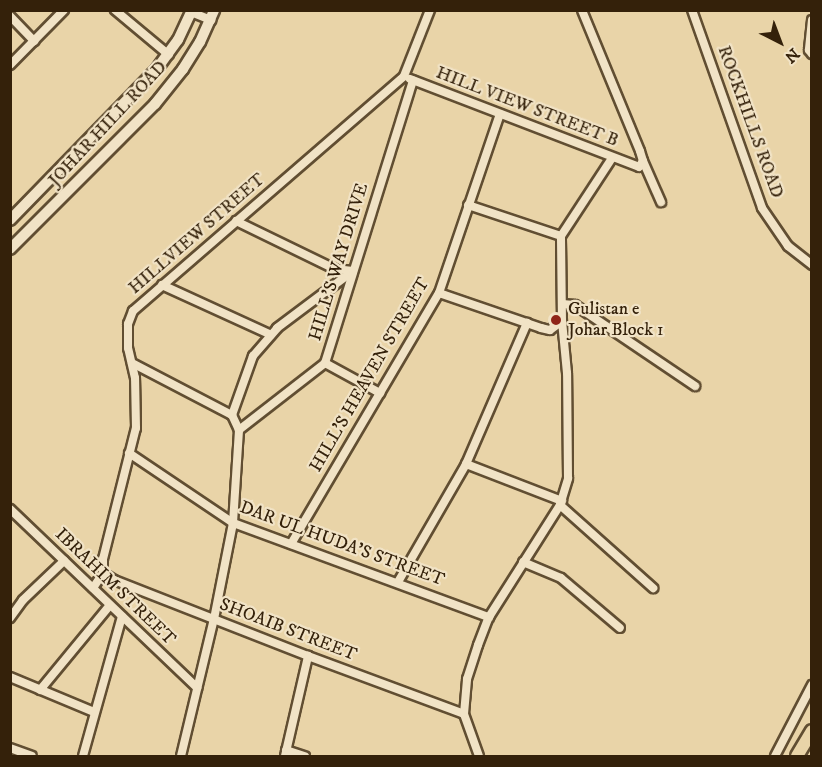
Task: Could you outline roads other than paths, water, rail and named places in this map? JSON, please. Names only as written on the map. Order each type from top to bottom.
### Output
[{"type":"main road","points":[[797,756],[812,731]]},
{"type":"street","points":[[10,65],[64,10]]},
{"type":"street","points":[[115,10],[169,55]]},
{"type":"street","name":"HILLVIEW STREET","points":[[103,573],[103,559],[136,428],[135,378],[128,348],[128,324],[133,311],[404,76],[430,10]]},
{"type":"street","points":[[582,10],[641,164],[662,202]]},
{"type":"street","name":"ROCKHILLS ROAD","points":[[692,10],[762,208],[788,246],[812,265]]},
{"type":"street","points":[[192,11],[213,15]]},
{"type":"street","name":"JOHAR HILL ROAD","points":[[10,220],[169,55],[192,11]]},
{"type":"street","name":"JOHAR HILL ROAD","points":[[10,249],[155,104],[183,69],[213,15]]},
{"type":"street","points":[[10,16],[34,41]]},
{"type":"street","points":[[812,20],[809,50],[812,54]]},
{"type":"street","name":"HILL VIEW STREET B","points":[[404,76],[612,158],[641,164]]},
{"type":"street","name":"HILL'S WAY DRIVE","points":[[239,430],[325,363],[413,80]]},
{"type":"street","name":"HILL'S HEAVEN STREET","points":[[291,544],[439,293],[500,114]]},
{"type":"street","points":[[479,756],[464,714],[467,679],[489,616],[561,503],[568,478],[567,373],[562,321],[561,236],[612,158]]},
{"type":"street","points":[[468,205],[561,236]]},
{"type":"street","points":[[236,221],[335,269],[352,271]]},
{"type":"street","points":[[232,415],[253,356],[271,335],[352,271]]},
{"type":"street","points":[[162,285],[271,335]]},
{"type":"street","points":[[439,293],[550,330],[562,321]]},
{"type":"street","points":[[562,304],[575,305],[695,386]]},
{"type":"street","points":[[398,582],[466,464],[527,323]]},
{"type":"street","points":[[132,363],[232,415],[239,430],[233,523],[214,619],[181,756]]},
{"type":"street","points":[[325,363],[380,393]]},
{"type":"street","name":"DAR UL HUDA'S STREET","points":[[129,453],[233,523],[489,616]]},
{"type":"street","points":[[466,464],[561,503],[653,588]]},
{"type":"street","name":"IBRAHIM STREET","points":[[10,509],[197,688]]},
{"type":"street","points":[[10,618],[24,600],[64,561]]},
{"type":"street","points":[[523,562],[561,578],[620,628]]},
{"type":"street","points":[[93,588],[103,573]]},
{"type":"street","name":"SHOAIB STREET","points":[[103,573],[114,580],[308,656],[464,714]]},
{"type":"street","points":[[40,690],[110,605]]},
{"type":"street","points":[[83,756],[122,616]]},
{"type":"street","points":[[305,756],[286,753],[308,656]]},
{"type":"street","points":[[10,678],[94,712]]},
{"type":"street","points":[[775,756],[812,685]]},
{"type":"street","points":[[10,748],[32,756]]},
{"type":"place","name":"Gulistan e Johar Block 1","points":[[556,320]]}]
